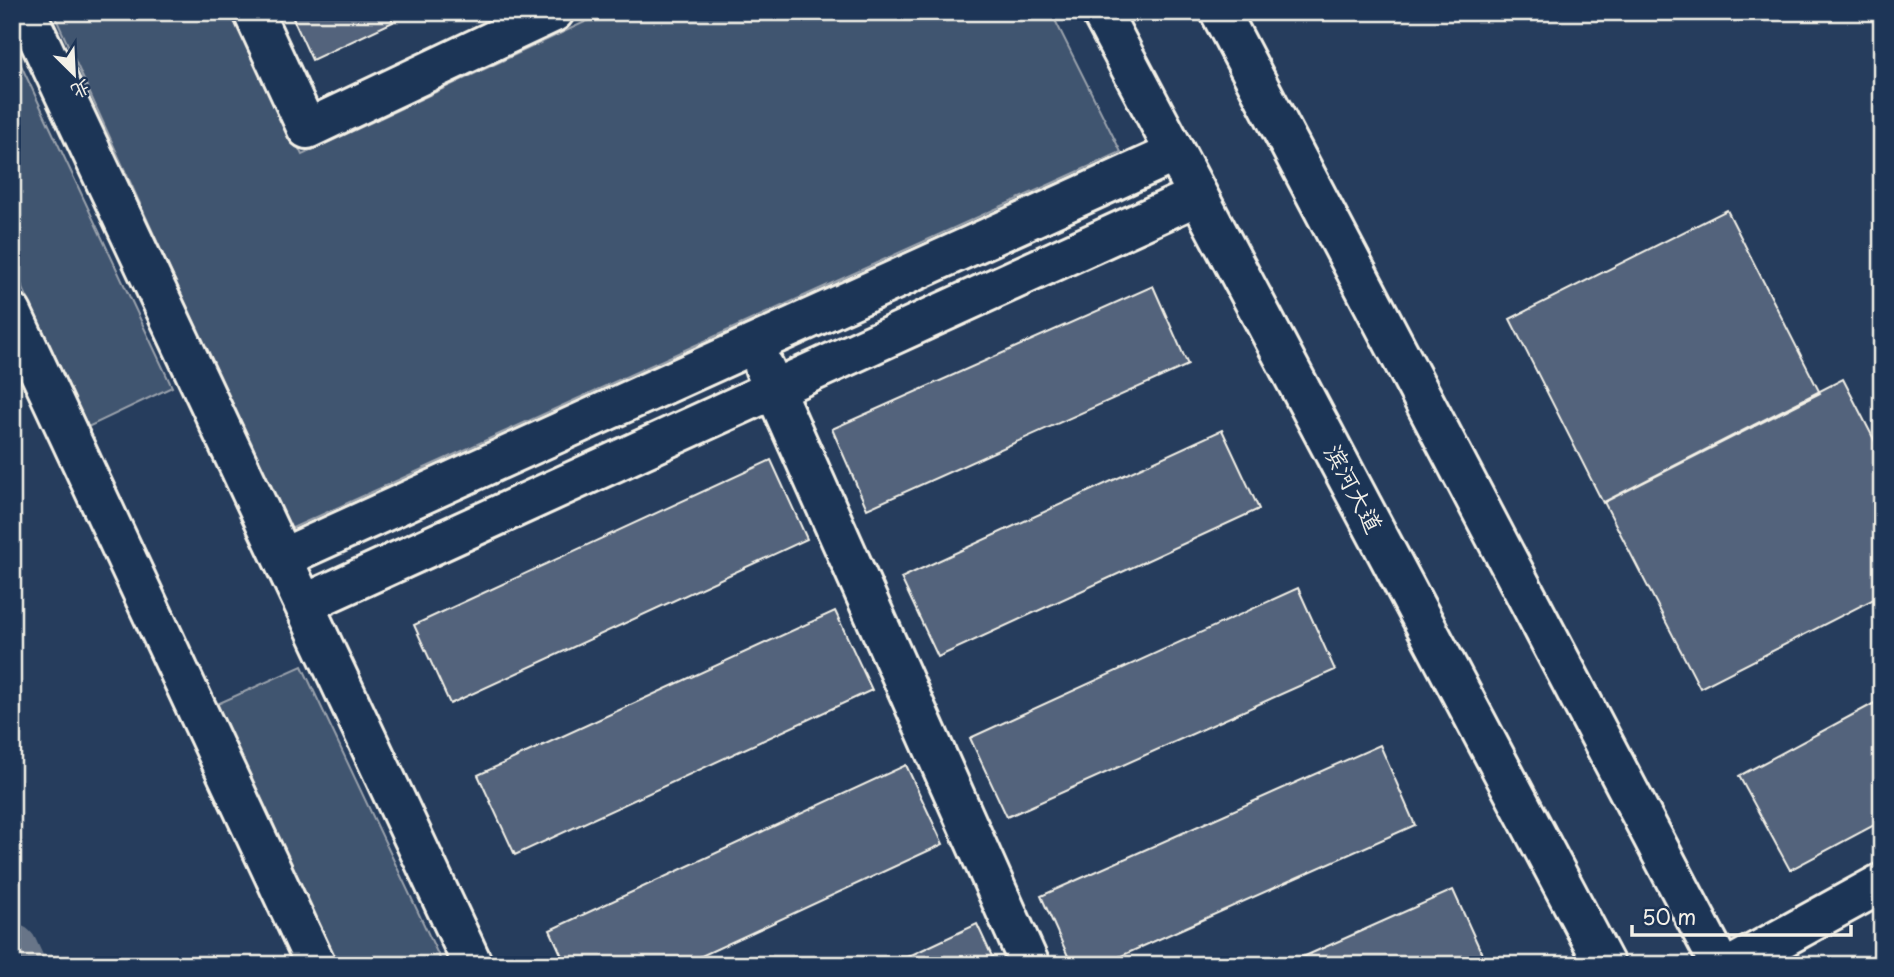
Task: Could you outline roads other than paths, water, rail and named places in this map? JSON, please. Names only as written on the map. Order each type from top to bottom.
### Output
[{"type":"street","points":[[26,12],[473,965]]},
{"type":"street","points":[[253,12],[307,129],[554,12]]},
{"type":"street","name":"滨河大道","points":[[1101,12],[1600,963]]},
{"type":"street","points":[[1220,12],[1720,965]]},
{"type":"street","points":[[282,558],[1175,153]]},
{"type":"street","points":[[304,604],[1197,196]]},
{"type":"street","points":[[12,313],[316,965]]},
{"type":"street","points":[[752,343],[1030,965]]},
{"type":"street","points":[[1733,965],[1882,883]]},
{"type":"waterway","points":[[12,950],[19,965]]}]
